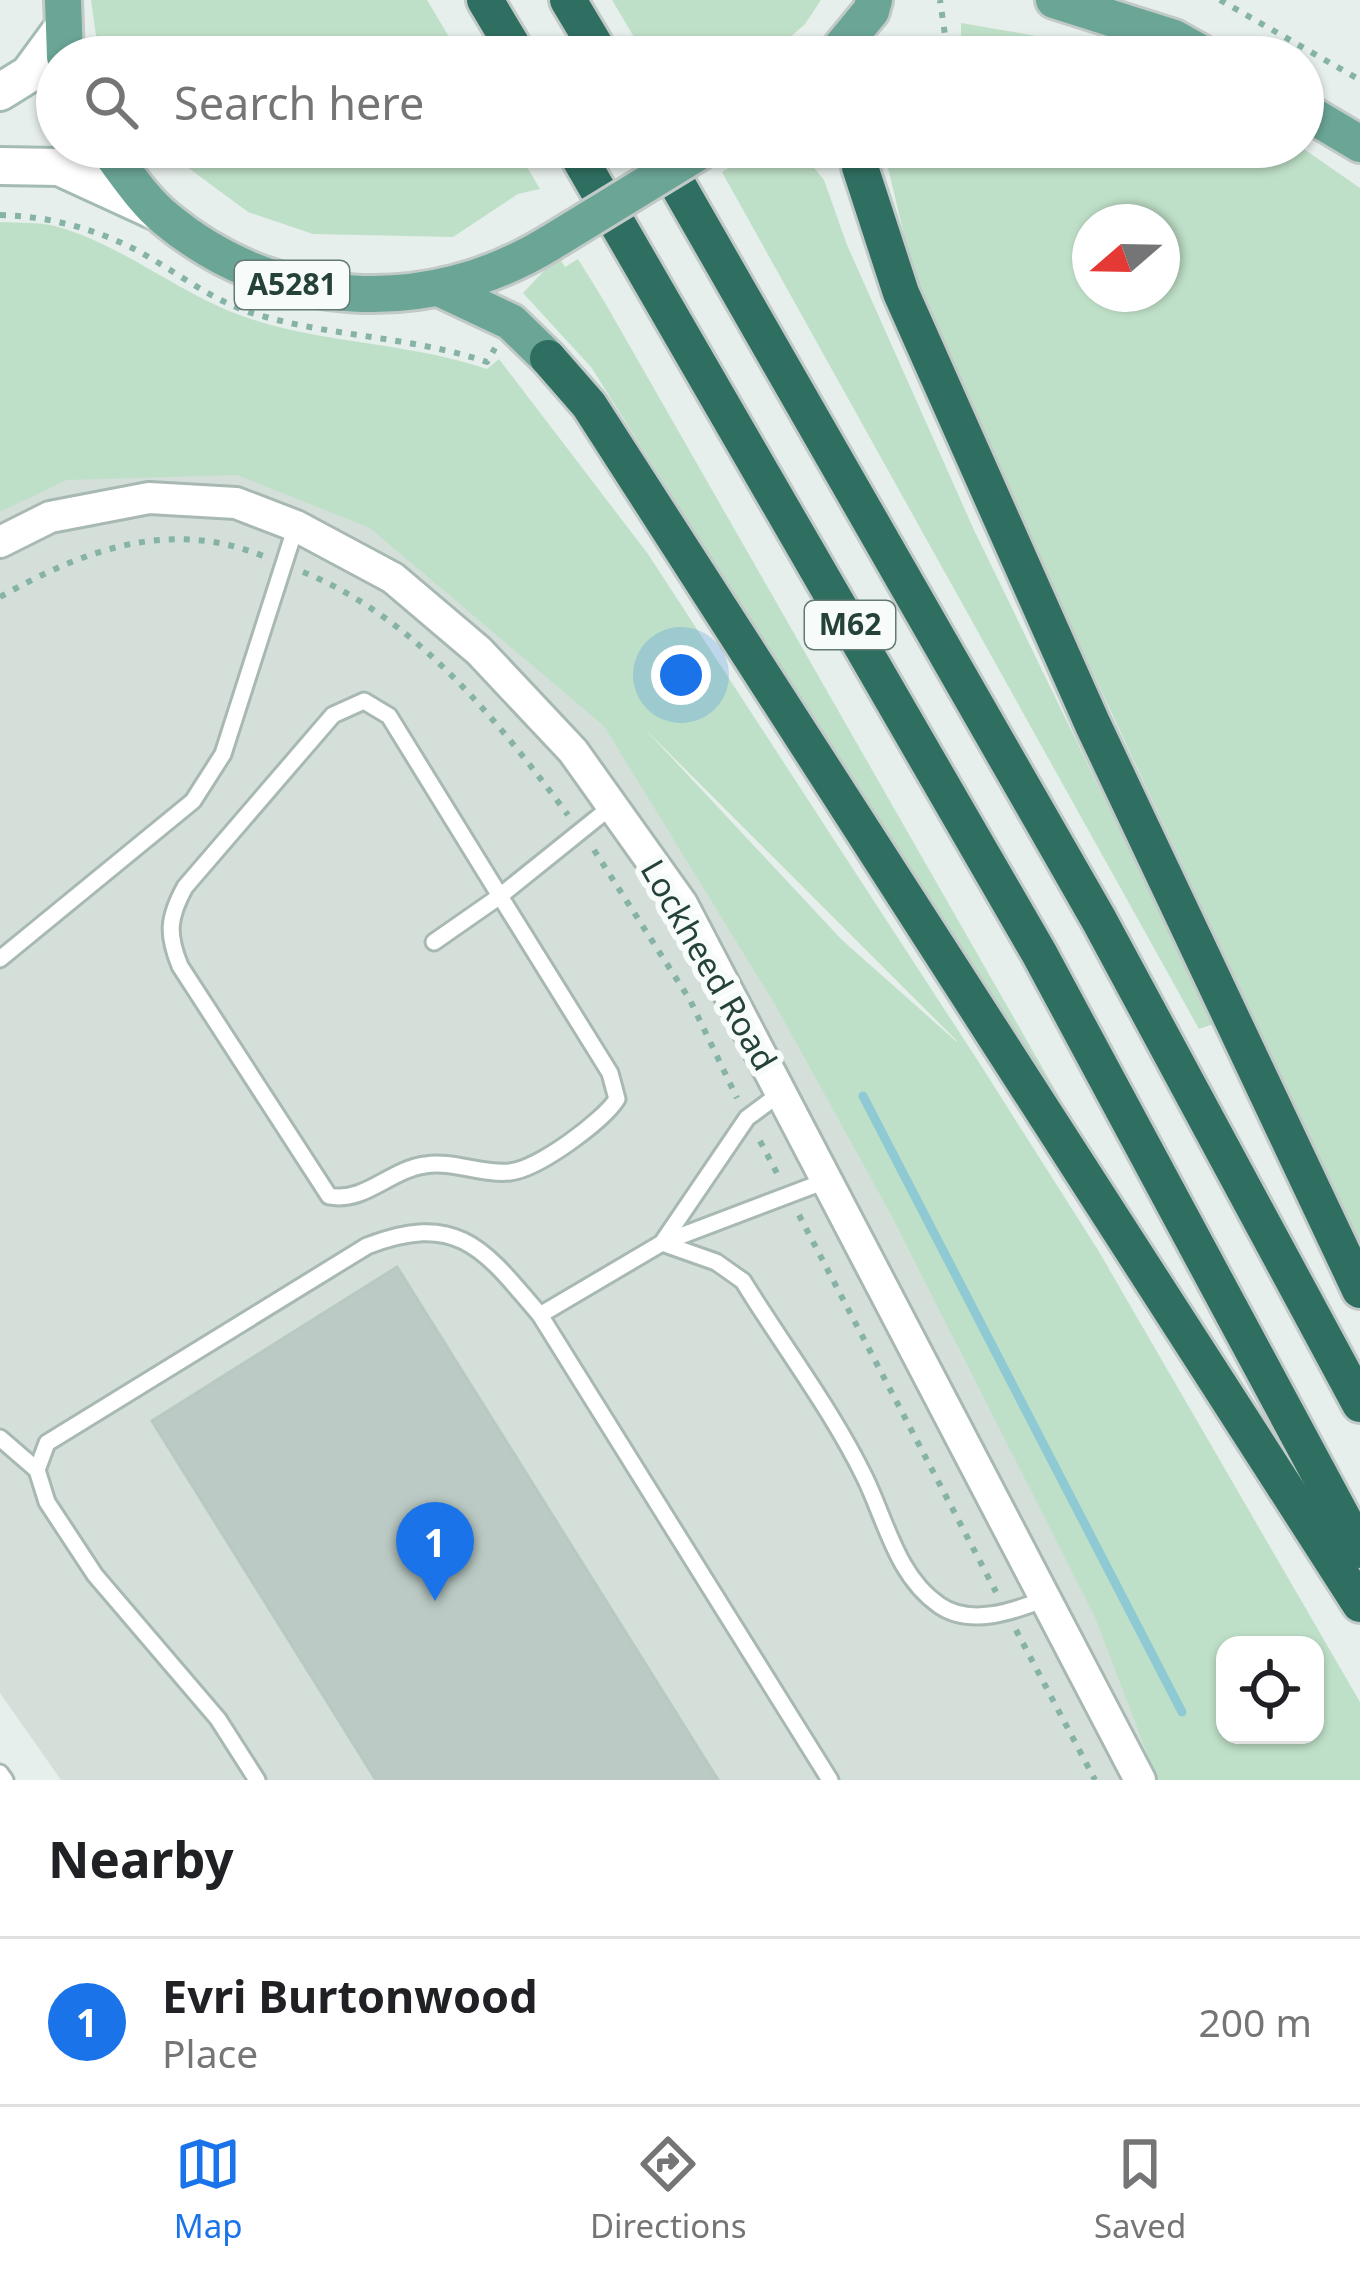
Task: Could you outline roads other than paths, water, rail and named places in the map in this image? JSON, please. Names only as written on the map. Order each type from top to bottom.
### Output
[{"type":"highway","points":[[485,0],[507,36]]},
{"type":"highway","points":[[568,0],[589,36]]},
{"type":"highway","name":"M62","points":[[585,168],[1039,953],[1360,1550]]},
{"type":"highway","name":"M62","points":[[668,168],[1099,920],[1360,1405]]},
{"type":"highway","points":[[861,168],[901,293],[1093,725],[1360,1290]]},
{"type":"highway","points":[[548,358],[589,406],[1360,1604]]},
{"type":"main road","points":[[1054,0],[1168,36]]},
{"type":"main road","points":[[1128,0],[1172,36]]},
{"type":"main road","points":[[1324,123],[1360,144]]},
{"type":"main road","name":"A5281","points":[[123,168],[160,214],[223,258],[294,286],[367,294],[443,290],[499,271],[673,168]]},
{"type":"main road","points":[[443,290],[511,322],[548,358]]},
{"type":"street","points":[[0,92],[36,65]]},
{"type":"street","points":[[0,166],[36,167]]},
{"type":"street","points":[[61,168],[160,214]]},
{"type":"street","name":"Lockheed Road","points":[[0,542],[50,518],[149,498],[236,503],[296,526],[393,578],[434,610],[573,751],[682,904],[1140,1780]]},
{"type":"lane","points":[[0,959],[194,801],[223,754],[296,526]]},
{"type":"lane","points":[[364,700],[388,716],[500,896],[610,1073],[617,1099],[605,1116],[529,1166],[512,1172],[429,1163],[397,1172],[346,1199],[329,1196],[180,966],[169,939],[171,913],[185,887],[333,715],[364,700]]},
{"type":"lane","points":[[434,942],[612,806]]},
{"type":"lane","points":[[662,1243],[747,1118],[782,1092]]},
{"type":"lane","points":[[540,1315],[662,1243],[828,1180]]},
{"type":"lane","points":[[37,1470],[47,1443],[367,1246],[410,1230],[448,1235],[488,1254],[540,1315],[830,1780]]},
{"type":"lane","points":[[662,1243],[716,1262],[743,1281],[866,1478],[882,1525],[929,1596],[942,1608],[978,1616],[1007,1614],[1046,1599]]},
{"type":"lane","points":[[0,1438],[37,1470],[47,1502],[95,1575],[218,1719],[257,1780]]},
{"type":"waterway","points":[[863,1096],[1182,1712]]},
{"type":"place","name":"Evri Burtonwood","points":[[435,1601]]}]
